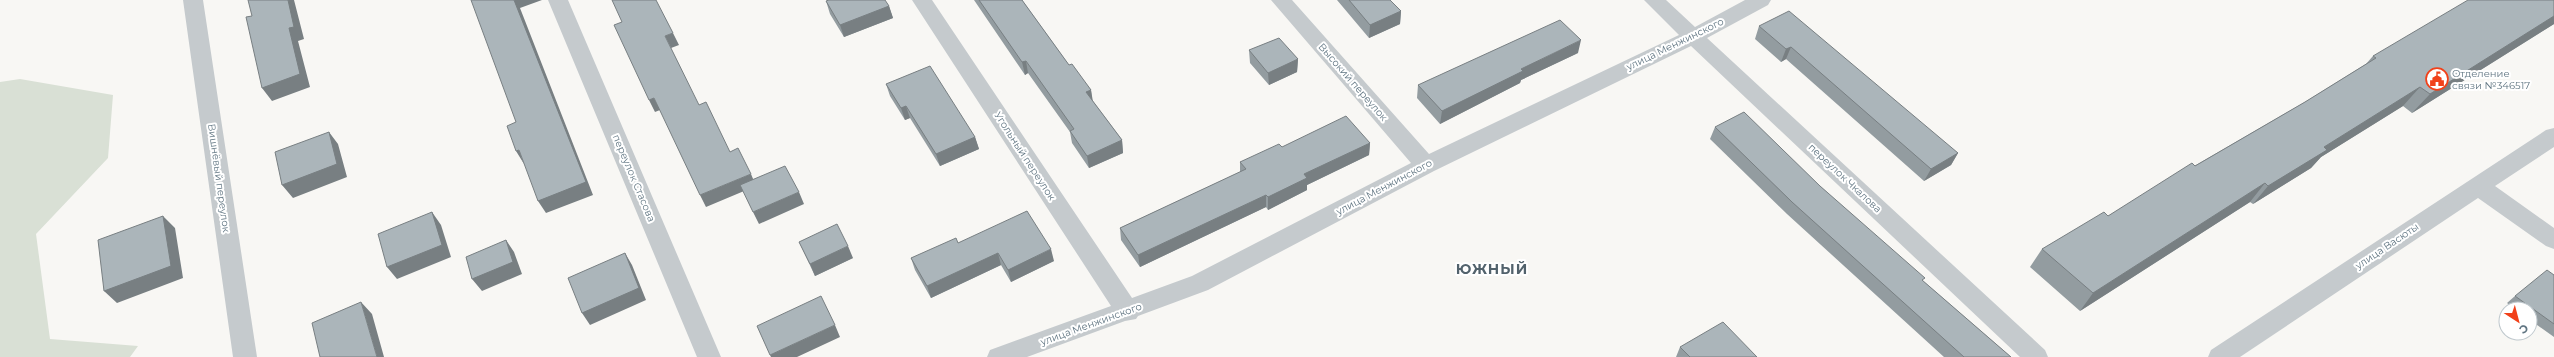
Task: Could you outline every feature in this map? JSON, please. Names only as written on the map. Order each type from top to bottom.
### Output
[{"type":"street","name":"Вишнёвый переулок","points":[[192,0],[244,357]]},
{"type":"street","name":"переулок Стасова","points":[[558,0],[710,357]]},
{"type":"street","name":"Угольный переулок","points":[[922,0],[1128,312]]},
{"type":"street","name":"Высокий переулок","points":[[1281,0],[1426,165]]},
{"type":"street","name":"переулок Чкалова","points":[[1654,0],[2036,357]]},
{"type":"street","name":"улица Менжинского","points":[[999,357],[1128,312],[1200,284],[1426,165],[1694,36],[1762,0]]},
{"type":"street","name":"улица Васюты","points":[[2220,357],[2554,136]]},
{"type":"street","points":[[2478,186],[2554,240]]},
{"type":"shaded area","points":[[20,79],[113,95],[108,158],[36,234],[50,339],[138,346],[130,357],[0,357],[0,82]]},
{"type":"building","points":[[248,0],[288,0],[294,27],[289,28],[300,74],[262,88],[246,17],[252,16]]},
{"type":"building","points":[[471,0],[514,0],[586,182],[538,201],[519,150],[516,151],[507,126],[516,122]]},
{"type":"building","points":[[612,0],[656,0],[673,33],[665,36],[699,105],[706,102],[730,152],[738,148],[751,174],[700,195],[654,98],[649,100],[614,25],[622,22]]},
{"type":"building","points":[[885,0],[889,6],[840,25],[826,1]]},
{"type":"building","points":[[979,0],[1022,0],[1069,65],[1072,64],[1091,90],[1086,92],[1122,140],[1087,156],[1070,131],[1074,129],[1026,61],[1022,62]]},
{"type":"building","points":[[1349,0],[1390,0],[1401,11],[1370,25]]},
{"type":"building","points":[[2468,0],[2554,0],[2554,16],[2430,94],[2420,87],[2324,147],[2327,150],[2268,186],[2265,183],[2093,293],[2042,249],[2104,212],[2108,216],[2192,163],[2195,166],[2305,102],[2376,58],[2373,56]]},
{"type":"building","points":[[1789,11],[1958,153],[1931,169],[1791,47],[1786,49],[1759,26]]},
{"type":"building","points":[[1560,20],[1581,40],[1521,69],[1523,71],[1442,111],[1418,85]]},
{"type":"building","points":[[1279,38],[1298,59],[1268,73],[1249,50]]},
{"type":"building","points":[[930,66],[975,137],[936,154],[906,106],[901,108],[886,84]]},
{"type":"building","points":[[1744,112],[1820,186],[1925,278],[1922,280],[2011,357],[1964,357],[1792,202],[1715,127]]},
{"type":"building","points":[[1346,116],[1370,143],[1304,174],[1307,178],[1268,197],[1266,195],[1138,255],[1120,228],[1246,169],[1240,162],[1279,144],[1282,147]]},
{"type":"building","points":[[329,132],[337,164],[282,185],[275,152]]},
{"type":"building","points":[[785,166],[799,192],[753,212],[740,185]]},
{"type":"building","points":[[1027,211],[1051,249],[1008,270],[998,253],[927,286],[911,258],[956,238],[958,243]]},
{"type":"building","points":[[432,212],[442,245],[387,267],[378,234]]},
{"type":"building","points":[[163,216],[171,266],[104,291],[98,240]]},
{"type":"building","points":[[837,224],[848,246],[810,264],[799,242]]},
{"type":"building","points":[[506,240],[513,262],[472,279],[466,257]]},
{"type":"building","points":[[625,253],[639,288],[582,313],[568,278]]},
{"type":"building","points":[[2547,270],[2554,275],[2554,324],[2538,313],[2538,301],[2522,301],[2515,296]]},
{"type":"building","points":[[821,296],[835,325],[770,355],[757,326]]},
{"type":"building","points":[[361,302],[377,357],[320,357],[312,323]]},
{"type":"building","points":[[1723,322],[1757,357],[1690,357],[1680,347]]},
{"type":"place","name":"Отделение связи №346517","points":[[2437,79]]},
{"type":"district","name":"ЮЖНЫЙ","points":[[1492,269]]}]
